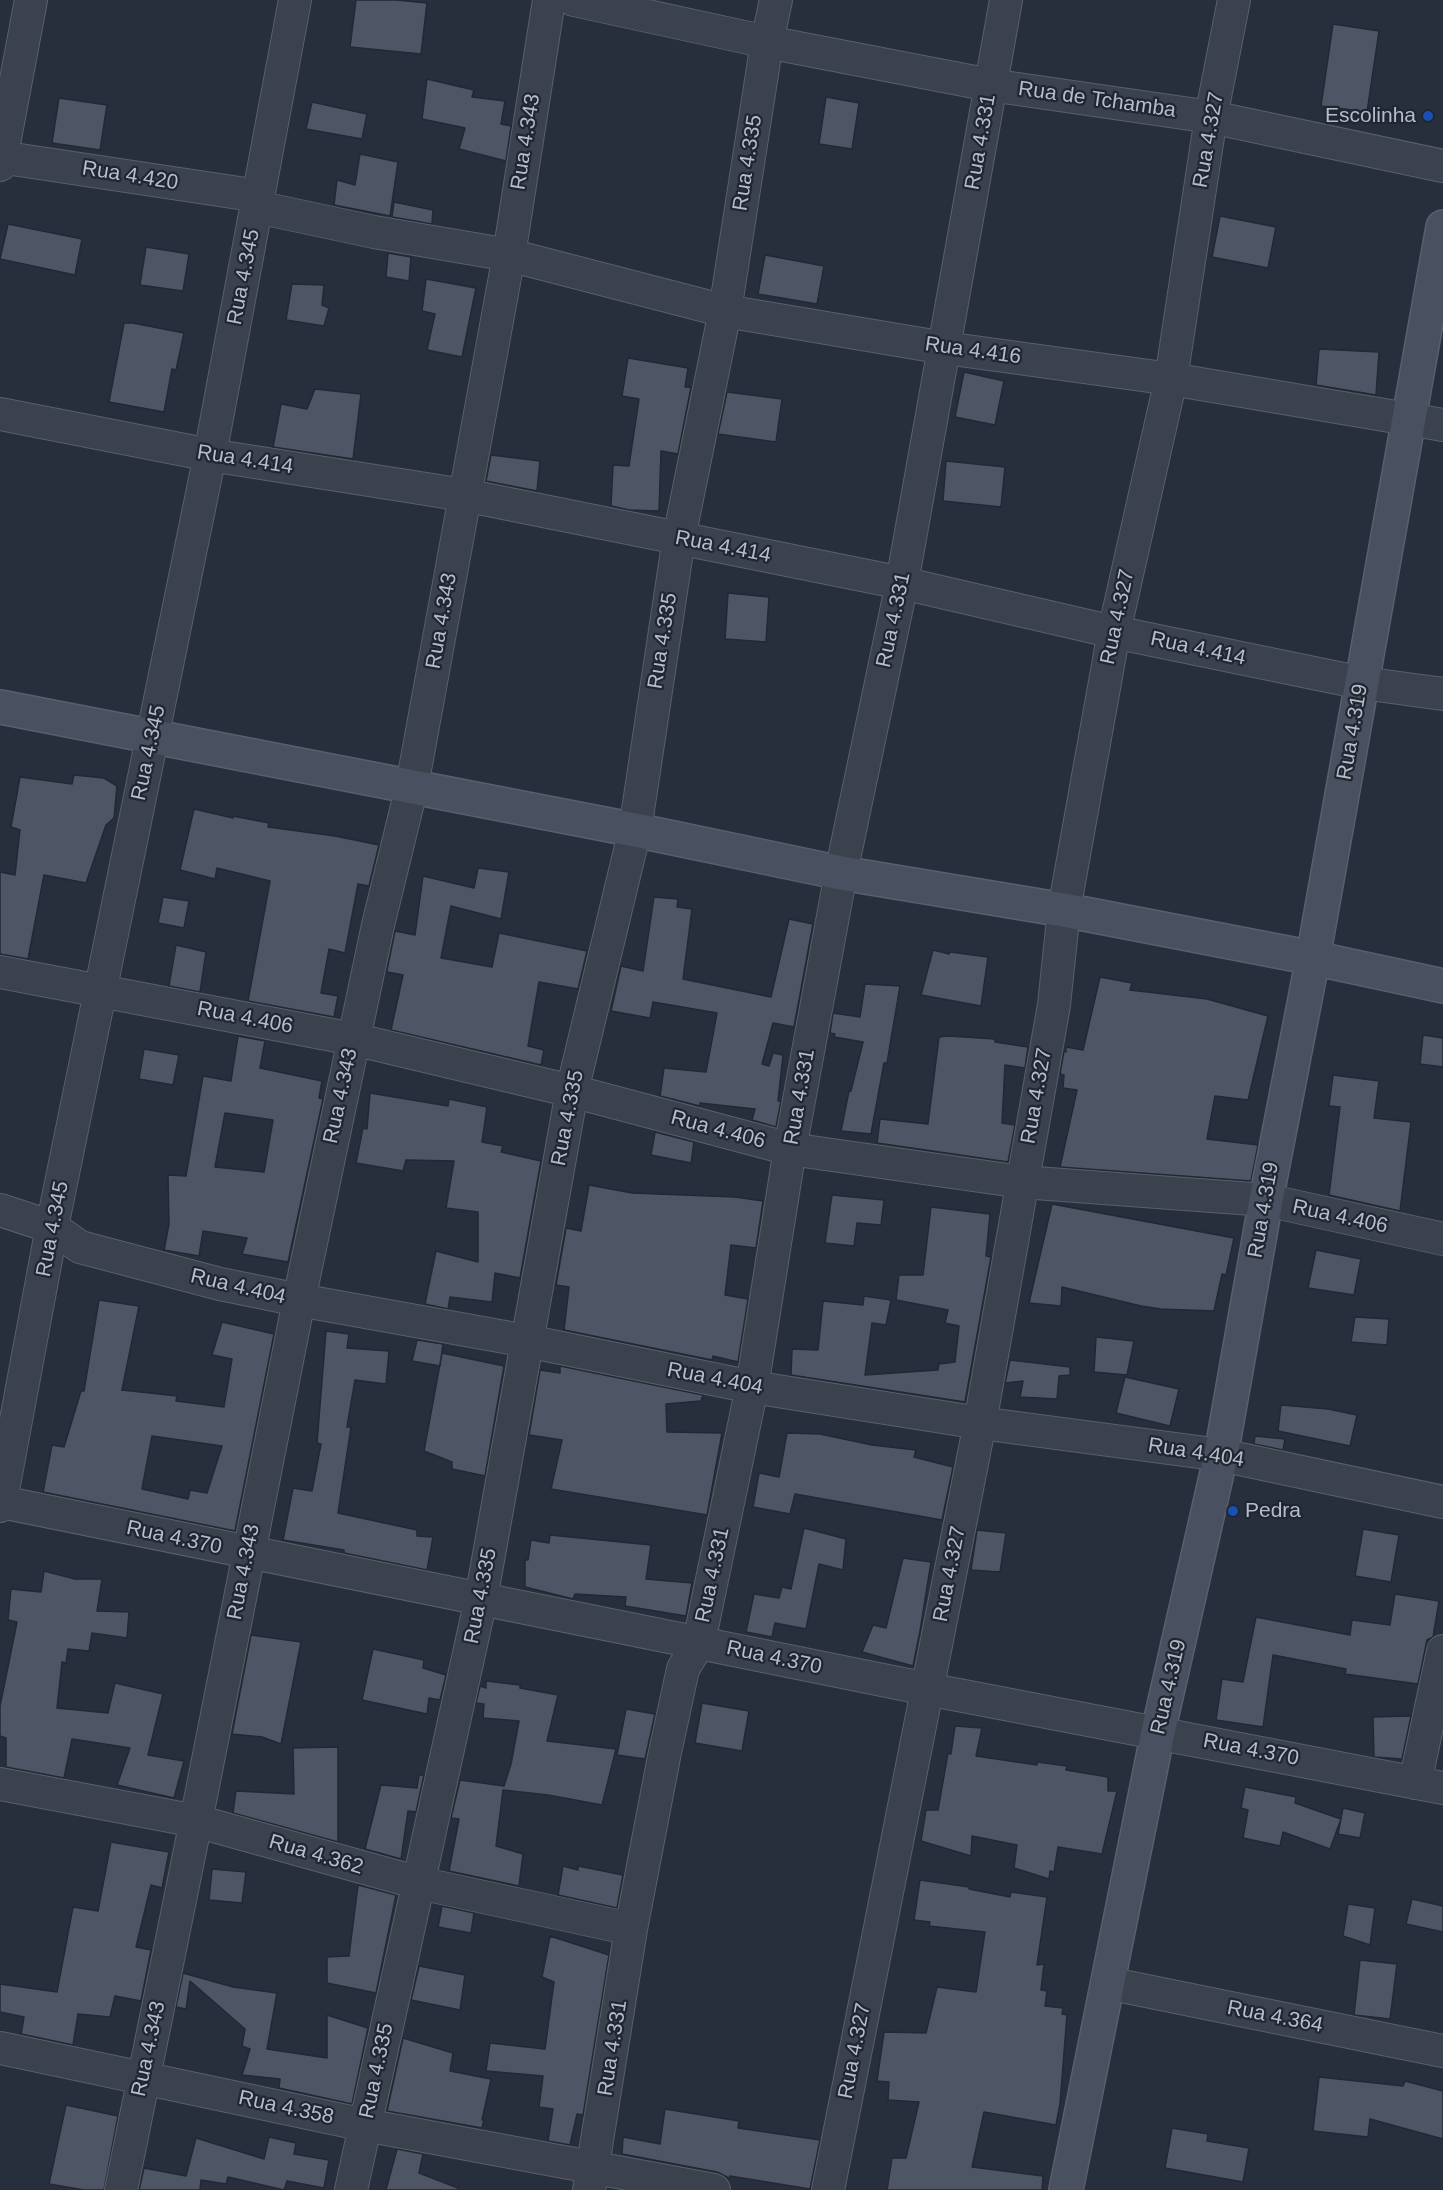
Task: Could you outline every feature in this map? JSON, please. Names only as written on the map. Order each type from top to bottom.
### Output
[{"type":"street","points":[[1,160],[31,0]]},
{"type":"street","name":"Rua 4.345","points":[[0,1504],[6,1443],[210,455],[295,0]]},
{"type":"street","name":"Rua 4.343","points":[[121,2190],[353,1039],[412,786],[508,255],[549,0]]},
{"type":"street","name":"Rua de Tchamba","points":[[574,0],[766,42],[990,85],[1211,117],[1443,166]]},
{"type":"street","name":"Rua 4.335","points":[[351,2190],[481,1599],[572,1091],[635,830],[679,538],[725,311],[766,42],[776,0]]},
{"type":"street","name":"Rua 4.331","points":[[592,2178],[631,1929],[682,1669],[699,1642],[752,1387],[790,1149],[841,873],[902,583],[1006,0]]},
{"type":"street","name":"Rua 4.327","points":[[828,2190],[980,1423],[1054,1005],[1064,910],[1114,632],[1171,379],[1211,117],[1234,0]]},
{"type":"street","name":"Rua 4.420","points":[[1,160],[258,202],[374,232],[508,255]]},
{"type":"street","name":"Rua 4.319","points":[[1066,2190],[1158,1732],[1221,1455],[1266,1200],[1313,958],[1443,227]]},
{"type":"street","name":"Rua 4.416","points":[[508,255],[725,311],[945,348],[1171,379],[1408,417],[1443,425]]},
{"type":"street","name":"Rua 4.414","points":[[0,414],[210,455],[464,495],[902,583],[1114,632],[1362,683],[1443,694]]},
{"type":"street","points":[[0,706],[635,830],[841,873],[1064,910],[1313,958],[1443,986]]},
{"type":"street","name":"Rua 4.406","points":[[0,972],[353,1039],[572,1091],[790,1149],[1022,1182],[1266,1200],[1443,1239]]},
{"type":"street","name":"Rua 4.404","points":[[0,1210],[52,1227],[80,1247],[220,1284],[299,1300],[527,1341],[752,1387],[980,1423],[1221,1455],[1443,1502]]},
{"type":"street","name":"Rua 4.370","points":[[0,1504],[927,1689],[1429,1786]]},
{"type":"street","points":[[1429,1786],[1443,1651]]},
{"type":"street","name":"Rua 4.362","points":[[0,1784],[196,1821],[419,1883],[631,1929]]},
{"type":"street","name":"Rua 4.364","points":[[1107,1983],[1443,2051]]},
{"type":"street","name":"Rua 4.358","points":[[0,2048],[365,2126],[592,2178],[714,2190]]},
{"type":"building","points":[[356,0],[427,3],[421,54],[350,47]]},
{"type":"building","points":[[1333,24],[1379,31],[1367,112],[1321,106]]},
{"type":"building","points":[[427,79],[474,90],[472,97],[505,101],[501,124],[511,126],[506,161],[459,149],[465,128],[422,119]]},
{"type":"building","points":[[826,97],[859,103],[852,149],[819,144]]},
{"type":"building","points":[[59,98],[107,105],[100,150],[52,143]]},
{"type":"building","points":[[312,102],[367,114],[362,139],[306,129]]},
{"type":"building","points":[[360,154],[398,162],[390,216],[334,205],[337,180],[355,185]]},
{"type":"building","points":[[394,202],[433,210],[432,224],[392,217]]},
{"type":"building","points":[[1220,216],[1276,227],[1268,268],[1212,257]]},
{"type":"building","points":[[8,224],[82,239],[75,275],[0,259]]},
{"type":"building","points":[[146,247],[189,254],[183,291],[140,285]]},
{"type":"building","points":[[388,253],[411,257],[409,281],[386,277]]},
{"type":"building","points":[[765,255],[824,266],[817,304],[758,294]]},
{"type":"building","points":[[426,279],[476,288],[462,357],[427,350],[435,314],[422,311]]},
{"type":"building","points":[[292,284],[324,285],[322,305],[329,308],[324,326],[286,320]]},
{"type":"building","points":[[124,323],[184,333],[176,370],[172,369],[164,412],[109,402]]},
{"type":"building","points":[[1319,349],[1379,352],[1376,395],[1316,385]]},
{"type":"building","points":[[628,358],[688,368],[685,387],[691,387],[678,454],[661,451],[659,511],[629,510],[611,506],[613,465],[629,466],[639,399],[622,396]]},
{"type":"building","points":[[964,372],[1004,381],[995,425],[955,417]]},
{"type":"building","points":[[315,389],[361,394],[353,459],[273,447],[281,404],[307,409]]},
{"type":"building","points":[[727,392],[782,399],[776,442],[718,434]]},
{"type":"building","points":[[491,455],[540,461],[537,491],[486,481]]},
{"type":"building","points":[[946,461],[1005,467],[1001,507],[943,501]]},
{"type":"building","points":[[728,593],[769,597],[766,642],[725,639]]},
{"type":"building","points":[[74,775],[104,778],[117,786],[114,818],[106,825],[86,883],[44,875],[28,959],[0,954],[0,872],[15,875],[20,830],[11,827],[20,777],[72,784]]},
{"type":"building","points":[[194,809],[269,823],[268,827],[335,836],[379,845],[369,886],[358,884],[345,953],[329,949],[321,993],[338,996],[334,1017],[248,1001],[270,881],[217,868],[215,879],[180,870]]},
{"type":"building","points":[[478,868],[509,872],[501,919],[451,906],[441,958],[492,967],[499,933],[587,951],[578,989],[539,982],[528,1046],[544,1050],[541,1065],[391,1030],[403,975],[387,972],[395,931],[415,935],[423,876],[474,888]]},
{"type":"building","points":[[163,897],[189,901],[184,928],[158,923]]},
{"type":"building","points":[[654,897],[678,899],[677,907],[692,909],[683,979],[771,997],[789,919],[813,924],[794,1027],[773,1023],[762,1064],[769,1066],[773,1053],[783,1055],[778,1101],[781,1101],[776,1127],[752,1120],[755,1109],[700,1103],[700,1106],[660,1096],[664,1068],[706,1072],[717,1013],[653,1002],[650,1018],[611,1011],[621,966],[643,971]]},
{"type":"building","points":[[176,945],[206,952],[200,992],[169,986]]},
{"type":"building","points":[[933,950],[949,954],[950,952],[988,957],[981,1006],[921,995]]},
{"type":"building","points":[[1100,977],[1132,983],[1130,990],[1207,999],[1268,1016],[1248,1100],[1215,1096],[1207,1139],[1258,1145],[1251,1181],[1060,1167],[1077,1090],[1063,1088],[1064,1075],[1060,1074],[1064,1051],[1066,1052],[1066,1047],[1083,1050]]},
{"type":"building","points":[[865,984],[900,986],[887,1063],[884,1063],[871,1134],[841,1131],[849,1091],[851,1091],[863,1042],[834,1037],[835,1034],[830,1033],[833,1013],[860,1017]]},
{"type":"building","points":[[1423,1035],[1443,1038],[1443,1067],[1420,1064]]},
{"type":"building","points":[[238,1036],[265,1041],[260,1068],[322,1081],[319,1098],[323,1099],[288,1262],[242,1254],[247,1238],[203,1231],[199,1256],[164,1250],[169,1224],[168,1175],[186,1176],[203,1076],[231,1081]],"holes":[[[225,1113],[273,1120],[264,1172],[215,1167]]]},
{"type":"building","points":[[939,1037],[995,1039],[995,1042],[1028,1047],[1025,1068],[1005,1065],[1002,1123],[1015,1125],[1008,1162],[877,1143],[880,1119],[928,1124]]},
{"type":"building","points":[[144,1049],[179,1055],[173,1085],[139,1079]]},
{"type":"building","points":[[1333,1075],[1379,1081],[1374,1118],[1411,1122],[1400,1211],[1329,1195],[1340,1107],[1329,1106]]},
{"type":"building","points":[[370,1093],[448,1106],[449,1099],[487,1107],[482,1142],[503,1146],[501,1152],[541,1161],[520,1278],[495,1273],[492,1302],[450,1297],[448,1309],[425,1304],[436,1251],[478,1262],[478,1212],[446,1208],[454,1161],[406,1160],[403,1171],[356,1163],[363,1128],[367,1129]]},
{"type":"building","points":[[655,1132],[694,1142],[691,1163],[651,1155]]},
{"type":"building","points":[[589,1185],[632,1193],[735,1197],[763,1201],[756,1248],[731,1245],[725,1295],[748,1299],[738,1362],[713,1356],[712,1360],[564,1330],[569,1287],[556,1285],[566,1228],[581,1231]]},
{"type":"building","points":[[832,1195],[884,1200],[881,1225],[857,1223],[854,1246],[825,1243]]},
{"type":"building","points":[[1052,1204],[1234,1238],[1226,1275],[1222,1274],[1214,1311],[1141,1306],[1062,1287],[1061,1306],[1029,1303]]},
{"type":"building","points":[[931,1207],[990,1214],[986,1256],[991,1257],[965,1402],[791,1375],[792,1349],[818,1350],[823,1301],[863,1305],[864,1296],[891,1300],[886,1325],[872,1323],[865,1375],[938,1370],[939,1364],[955,1362],[959,1326],[945,1323],[948,1310],[896,1300],[899,1275],[923,1275]]},
{"type":"building","points":[[1316,1250],[1361,1259],[1354,1295],[1308,1288]]},
{"type":"building","points":[[99,1300],[139,1306],[122,1390],[177,1396],[176,1401],[224,1407],[232,1359],[212,1355],[222,1322],[274,1334],[235,1531],[43,1492],[52,1445],[64,1447],[81,1391],[84,1391]],"holes":[[[152,1436],[222,1446],[207,1493],[190,1490],[188,1499],[142,1489]]]},
{"type":"building","points":[[1355,1317],[1389,1319],[1387,1345],[1351,1342]]},
{"type":"building","points":[[326,1331],[349,1334],[347,1348],[389,1351],[386,1384],[355,1380],[347,1427],[351,1427],[338,1513],[417,1530],[417,1536],[433,1537],[427,1570],[344,1553],[344,1550],[283,1540],[293,1488],[312,1491],[321,1444],[317,1443]]},
{"type":"building","points":[[1096,1337],[1134,1341],[1127,1375],[1094,1372]]},
{"type":"building","points":[[417,1340],[443,1344],[440,1366],[412,1361]]},
{"type":"building","points":[[442,1353],[504,1366],[485,1476],[452,1469],[452,1462],[424,1451]]},
{"type":"building","points":[[1010,1360],[1070,1367],[1070,1375],[1059,1376],[1057,1399],[1020,1397],[1023,1381],[1005,1383]]},
{"type":"building","points":[[560,1366],[703,1395],[701,1401],[666,1404],[667,1432],[722,1433],[707,1515],[551,1489],[562,1440],[529,1435],[540,1370],[560,1373]]},
{"type":"building","points":[[1125,1377],[1179,1389],[1170,1426],[1116,1413]]},
{"type":"building","points":[[1281,1405],[1328,1409],[1357,1415],[1350,1446],[1278,1431]]},
{"type":"building","points":[[787,1433],[820,1434],[872,1445],[916,1450],[914,1457],[953,1467],[942,1520],[795,1494],[790,1514],[753,1507],[759,1473],[779,1477]]},
{"type":"building","points":[[1255,1436],[1285,1439],[1283,1450],[1254,1444]]},
{"type":"building","points":[[804,1528],[846,1539],[843,1570],[819,1564],[806,1629],[775,1623],[772,1637],[746,1632],[754,1594],[779,1598],[782,1587],[791,1589]]},
{"type":"building","points":[[1363,1529],[1399,1535],[1391,1582],[1355,1576]]},
{"type":"building","points":[[977,1530],[1006,1533],[1000,1572],[971,1570]]},
{"type":"building","points":[[550,1535],[651,1545],[646,1579],[692,1583],[686,1616],[625,1606],[626,1597],[575,1594],[573,1599],[525,1587],[525,1560],[528,1560],[531,1540],[549,1543]]},
{"type":"building","points":[[903,1558],[931,1562],[913,1666],[862,1652],[873,1625],[886,1628]]},
{"type":"building","points":[[44,1571],[75,1579],[102,1579],[97,1611],[129,1612],[127,1638],[92,1633],[89,1651],[68,1649],[66,1663],[62,1662],[57,1708],[108,1713],[115,1683],[163,1694],[148,1755],[184,1761],[174,1798],[117,1785],[130,1748],[72,1739],[64,1778],[6,1767],[6,1738],[0,1736],[0,1706],[17,1622],[8,1620],[11,1589],[41,1592]]},
{"type":"building","points":[[1395,1594],[1439,1601],[1433,1637],[1427,1640],[1418,1684],[1345,1674],[1346,1669],[1273,1655],[1263,1727],[1216,1720],[1222,1679],[1243,1682],[1256,1617],[1350,1635],[1352,1620],[1390,1625]]},
{"type":"building","points":[[251,1635],[301,1642],[281,1744],[262,1737],[232,1734]]},
{"type":"building","points":[[373,1649],[424,1660],[423,1668],[446,1675],[440,1700],[429,1698],[427,1714],[362,1700]]},
{"type":"building","points":[[486,1681],[520,1685],[520,1688],[558,1695],[547,1741],[616,1749],[602,1805],[503,1790],[496,1846],[523,1854],[519,1886],[449,1871],[459,1819],[451,1818],[460,1780],[504,1786],[511,1764],[519,1721],[483,1718],[484,1704],[476,1703],[480,1686],[486,1688]]},
{"type":"building","points":[[702,1703],[749,1711],[742,1751],[695,1743]]},
{"type":"building","points":[[626,1709],[655,1714],[645,1759],[617,1755]]},
{"type":"building","points":[[1411,1716],[1402,1759],[1374,1757],[1373,1717]]},
{"type":"building","points":[[955,1726],[982,1728],[976,1756],[1037,1765],[1037,1762],[1067,1766],[1066,1770],[1108,1777],[1108,1791],[1117,1791],[1102,1854],[1058,1847],[1054,1872],[1050,1871],[1049,1879],[1014,1868],[1017,1845],[972,1836],[971,1856],[921,1841],[926,1810],[938,1810]]},
{"type":"building","points":[[338,1747],[338,1842],[233,1813],[236,1791],[294,1794],[293,1748]]},
{"type":"building","points":[[419,1775],[424,1775],[416,1812],[408,1811],[401,1859],[365,1849],[381,1785],[417,1788]]},
{"type":"building","points":[[1245,1787],[1296,1797],[1295,1803],[1341,1819],[1330,1849],[1283,1832],[1280,1846],[1243,1838],[1248,1810],[1241,1808]]},
{"type":"building","points":[[1343,1808],[1365,1813],[1360,1838],[1338,1834]]},
{"type":"building","points":[[111,1842],[169,1852],[162,1888],[151,1885],[136,1947],[151,1950],[141,2001],[115,1996],[110,2017],[78,2014],[73,2045],[21,2034],[24,2017],[0,2012],[0,1984],[57,1992],[73,1907],[98,1911]]},
{"type":"building","points":[[563,1866],[578,1870],[578,1866],[623,1875],[617,1908],[558,1895]]},
{"type":"building","points":[[212,1869],[246,1872],[242,1903],[209,1900]]},
{"type":"building","points":[[920,1880],[969,1887],[969,1889],[1010,1897],[1011,1892],[1047,1897],[1037,1965],[1044,1964],[1041,1990],[1047,1991],[1045,2006],[1063,2008],[1062,2014],[1067,2015],[1060,2104],[1056,2125],[984,2112],[972,2167],[1043,2176],[1042,2190],[887,2190],[892,2158],[906,2158],[919,2102],[888,2100],[889,2082],[877,2081],[884,2032],[926,2033],[937,1987],[976,1992],[985,1932],[929,1926],[930,1922],[914,1920]]},
{"type":"building","points":[[358,1885],[396,1895],[376,1993],[327,1983],[327,1957],[349,1956]]},
{"type":"building","points":[[1412,1899],[1443,1906],[1443,1932],[1406,1924]]},
{"type":"building","points":[[1348,1904],[1375,1908],[1370,1945],[1343,1936]]},
{"type":"building","points":[[442,1906],[474,1913],[471,1933],[438,1927]]},
{"type":"building","points":[[550,1936],[609,1955],[583,2115],[577,2114],[570,2145],[548,2141],[553,2109],[539,2107],[543,2076],[486,2071],[490,2043],[545,2049],[554,1982],[542,1977]]},
{"type":"building","points":[[1360,1960],[1397,1964],[1390,2019],[1354,2015]]},
{"type":"building","points":[[419,1966],[465,1975],[460,2010],[411,2000]]},
{"type":"building","points":[[183,1973],[233,1987],[277,1993],[267,2049],[327,2058],[327,2015],[368,2028],[352,2104],[279,2088],[280,2079],[242,2075],[250,2049],[242,2046],[245,2029],[190,1981],[186,2009],[176,2007]]},
{"type":"building","points":[[403,2038],[453,2053],[450,2071],[491,2079],[482,2128],[387,2111]]},
{"type":"building","points":[[1319,2077],[1403,2086],[1405,2081],[1443,2091],[1443,2139],[1370,2119],[1368,2137],[1313,2131]]},
{"type":"building","points":[[66,2105],[118,2116],[104,2190],[84,2190],[49,2184]]},
{"type":"building","points":[[665,2109],[739,2121],[738,2128],[820,2140],[810,2189],[730,2176],[730,2178],[717,2172],[622,2154],[623,2137],[660,2144]]},
{"type":"building","points":[[1172,2128],[1208,2134],[1207,2141],[1249,2148],[1243,2182],[1165,2168]]},
{"type":"building","points":[[269,2137],[296,2143],[294,2154],[329,2160],[324,2188],[287,2181],[284,2190],[228,2177],[226,2184],[201,2180],[200,2190],[139,2190],[144,2168],[186,2176],[196,2138],[264,2159]]},
{"type":"building","points":[[397,2149],[423,2154],[419,2173],[458,2188],[458,2190],[386,2190]]},
{"type":"place","name":"Escolinha","points":[[1428,116]]},
{"type":"place","name":"Pedra","points":[[1233,1511]]}]
